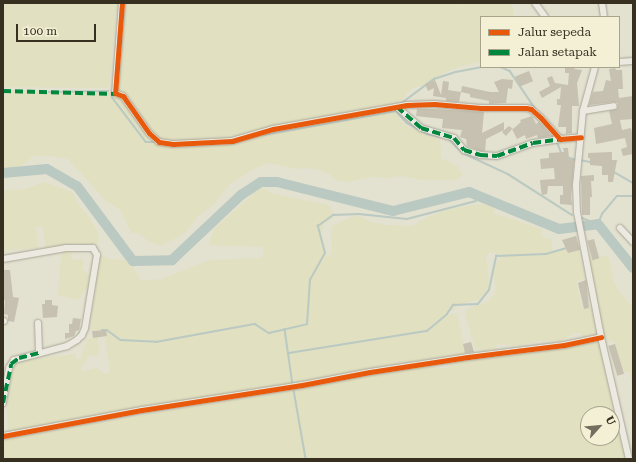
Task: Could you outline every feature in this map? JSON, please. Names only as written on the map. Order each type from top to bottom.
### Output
[{"type":"street","points":[[122,3],[114,93],[123,96],[149,133],[159,142],[173,144],[232,141],[272,129],[397,107],[434,104],[481,108],[531,109],[560,138]]},
{"type":"street","points":[[535,3],[544,16]]},
{"type":"street","points":[[602,3],[604,16]]},
{"type":"street","points":[[620,62],[633,61]]},
{"type":"street","points":[[596,68],[583,111],[576,185],[578,220],[601,337],[628,459]]},
{"type":"street","points":[[583,111],[614,106]]},
{"type":"street","points":[[397,107],[421,128],[454,138],[464,150],[480,155],[497,156],[533,143],[560,138],[581,137]]},
{"type":"street","points":[[620,228],[633,242]]},
{"type":"street","points":[[3,259],[44,250],[66,248],[89,248],[96,252],[85,328],[82,335],[73,343],[19,358],[11,364],[3,403]]},
{"type":"street","points":[[38,323],[39,353]]},
{"type":"street","points":[[3,436],[142,410],[295,386],[370,372],[468,357],[564,346],[601,337]]},
{"type":"green space","points":[[3,3],[117,3],[109,84],[107,88],[3,87]]},
{"type":"green space","points":[[120,3],[460,3],[460,5],[470,3],[512,3],[514,16],[480,16],[480,62],[461,66],[442,74],[434,80],[434,84],[430,88],[416,86],[408,92],[394,110],[403,123],[410,128],[428,132],[440,140],[441,158],[457,166],[462,173],[460,178],[454,180],[423,180],[402,176],[389,178],[370,177],[348,182],[336,180],[329,174],[319,170],[309,168],[298,169],[269,163],[255,168],[229,185],[215,203],[197,217],[186,232],[161,246],[150,242],[138,233],[131,233],[121,210],[106,201],[68,159],[50,156],[33,156],[22,166],[3,170],[3,90],[110,92],[113,87]]},
{"type":"green space","points":[[44,182],[72,192],[80,207],[90,218],[97,231],[99,239],[96,246],[86,247],[76,243],[71,258],[72,260],[82,259],[84,263],[82,268],[89,275],[93,275],[97,257],[100,255],[109,259],[125,260],[139,275],[140,281],[162,279],[210,260],[261,258],[264,254],[262,247],[208,245],[215,228],[261,187],[270,193],[328,205],[332,208],[333,218],[324,224],[321,234],[326,255],[330,256],[332,250],[332,226],[356,215],[371,222],[384,225],[412,226],[429,216],[451,209],[472,205],[492,204],[495,207],[493,213],[542,229],[541,237],[552,239],[552,253],[577,244],[585,279],[576,281],[582,308],[591,308],[597,334],[583,337],[580,333],[575,333],[561,341],[538,341],[519,346],[498,344],[495,349],[483,351],[479,348],[475,349],[465,311],[471,307],[486,303],[494,295],[496,287],[493,276],[494,267],[502,256],[491,252],[486,255],[489,285],[486,294],[480,299],[460,305],[446,314],[457,313],[465,355],[8,432],[7,401],[14,361],[76,354],[76,359],[81,359],[88,339],[97,337],[100,351],[96,355],[89,356],[81,368],[81,372],[97,368],[103,373],[108,374],[110,369],[104,330],[89,330],[96,288],[85,290],[78,300],[58,295],[62,248],[46,248],[42,226],[36,227],[38,248],[8,250],[3,256],[3,190],[26,189]]},
{"type":"green space","points":[[608,256],[614,281],[618,290],[633,308],[633,388],[629,372],[621,372],[615,343],[602,337],[585,258]]},
{"type":"green space","points":[[598,339],[613,406],[580,406],[580,446],[620,446],[620,437],[625,459],[3,459],[3,441],[9,438],[429,366],[445,369],[449,367],[451,362]]},
{"type":"building","points":[[565,68],[582,70],[577,83],[579,106],[572,106],[572,133],[566,134],[566,127],[558,127],[561,105],[557,105],[557,99],[560,99],[561,87],[542,98],[539,92],[550,86],[547,78],[552,76],[555,83],[568,85],[569,73],[565,73]]},
{"type":"building","points":[[615,68],[616,70],[622,70],[623,89],[618,89],[619,98],[633,96],[633,119],[620,120],[622,130],[631,128],[633,137],[633,154],[623,156],[621,149],[627,147],[625,138],[596,144],[594,128],[612,124],[609,111],[617,109],[618,103],[613,102],[589,105],[593,92],[603,91],[606,80],[611,81],[609,69]]},
{"type":"building","points":[[529,71],[533,81],[519,87],[515,77]]},
{"type":"building","points":[[502,79],[513,80],[512,89],[508,88],[506,103],[489,104],[489,101],[470,97],[470,94],[461,92],[462,86],[490,92],[499,92],[494,82]]},
{"type":"building","points":[[435,80],[441,95],[443,81],[449,82],[448,90],[461,92],[459,102],[446,101],[446,98],[433,96],[434,88],[428,91],[425,84]]},
{"type":"building","points":[[417,109],[484,112],[482,133],[504,122],[504,130],[486,139],[485,151],[481,151],[467,146],[466,139],[460,137],[462,130],[442,128],[443,119],[416,116]]},
{"type":"building","points":[[532,116],[536,124],[539,122],[551,136],[538,138],[537,135],[526,139],[525,135],[517,139],[512,129],[506,136],[502,132],[509,126],[513,129],[521,122],[520,120]]},
{"type":"building","points":[[563,148],[568,148],[569,159],[574,159],[571,198],[572,205],[560,204],[560,195],[563,195],[563,186],[548,186],[547,194],[542,195],[541,190],[540,180],[555,179],[554,168],[541,169],[540,159],[549,158],[549,153],[564,152]]},
{"type":"building","points":[[612,152],[612,160],[617,160],[613,182],[608,182],[608,175],[602,175],[602,166],[590,165],[588,153]]},
{"type":"building","points":[[594,175],[594,181],[591,181],[592,197],[590,197],[590,215],[582,215],[581,176]]},
{"type":"building","points":[[576,236],[580,250],[568,253],[562,240]]},
{"type":"building","points":[[594,239],[599,258],[592,260],[587,241]]},
{"type":"building","points":[[3,270],[10,270],[13,297],[19,298],[14,322],[8,321],[8,315],[4,314],[5,300],[3,301]]},
{"type":"building","points":[[586,280],[589,308],[584,309],[578,283]]},
{"type":"building","points":[[45,300],[52,300],[52,305],[58,306],[57,317],[43,318],[42,304],[45,304]]},
{"type":"building","points":[[73,318],[81,319],[79,330],[76,331],[74,336],[65,339],[65,333],[69,333],[69,324],[72,324]]},
{"type":"building","points":[[106,330],[107,336],[93,338],[92,331]]},
{"type":"building","points":[[471,342],[474,352],[465,353],[463,344]]},
{"type":"building","points":[[615,344],[624,374],[617,376],[608,346]]},
{"type":"waterway","points":[[399,105],[434,79],[456,72],[480,67]]},
{"type":"waterway","points":[[503,68],[510,71],[535,108]]},
{"type":"waterway","points":[[49,92],[108,91]]},
{"type":"waterway","points":[[3,92],[9,92]]},
{"type":"waterway","points":[[112,97],[146,142],[155,142]]},
{"type":"waterway","points":[[264,135],[396,111],[407,123],[418,129]]},
{"type":"waterway","points":[[421,131],[440,137]]},
{"type":"waterway","points":[[449,139],[463,153],[508,174],[572,215]]},
{"type":"waterway","points":[[557,141],[562,154]]},
{"type":"waterway","points":[[567,157],[577,160]]},
{"type":"waterway","points":[[580,160],[590,162]]},
{"type":"waterway","points":[[3,173],[47,169],[77,186],[133,261],[172,260],[241,195],[261,182],[277,182],[393,211],[469,192],[559,229],[598,224],[633,268]]},
{"type":"waterway","points":[[614,172],[633,183]]},
{"type":"waterway","points":[[582,218],[598,224],[602,214],[617,196],[633,196]]},
{"type":"waterway","points":[[102,330],[107,330],[121,340],[156,342],[255,324],[269,333],[307,324],[310,280],[325,253],[318,226],[333,215],[359,214],[407,219],[476,201]]},
{"type":"waterway","points":[[289,353],[427,331],[447,314],[453,305],[478,304],[489,290],[496,256],[546,254],[567,248]]},
{"type":"waterway","points":[[285,329],[293,385]]},
{"type":"waterway","points":[[294,390],[306,459]]},
{"type":"marked path","points":[[3,91],[117,94]]},
{"type":"marked path","points":[[397,107],[421,128],[454,138],[464,150],[480,155],[497,156],[533,143],[560,139]]},
{"type":"marked path","points":[[3,403],[11,364],[19,358],[39,353]]},
{"type":"cycle path","points":[[122,3],[115,93],[123,96],[149,133],[159,142],[173,144],[232,141],[273,129],[407,105],[434,104],[481,108],[531,109],[560,139],[581,137]]},
{"type":"cycle path","points":[[3,436],[142,410],[302,385],[370,372],[468,357],[564,345],[601,337]]}]
